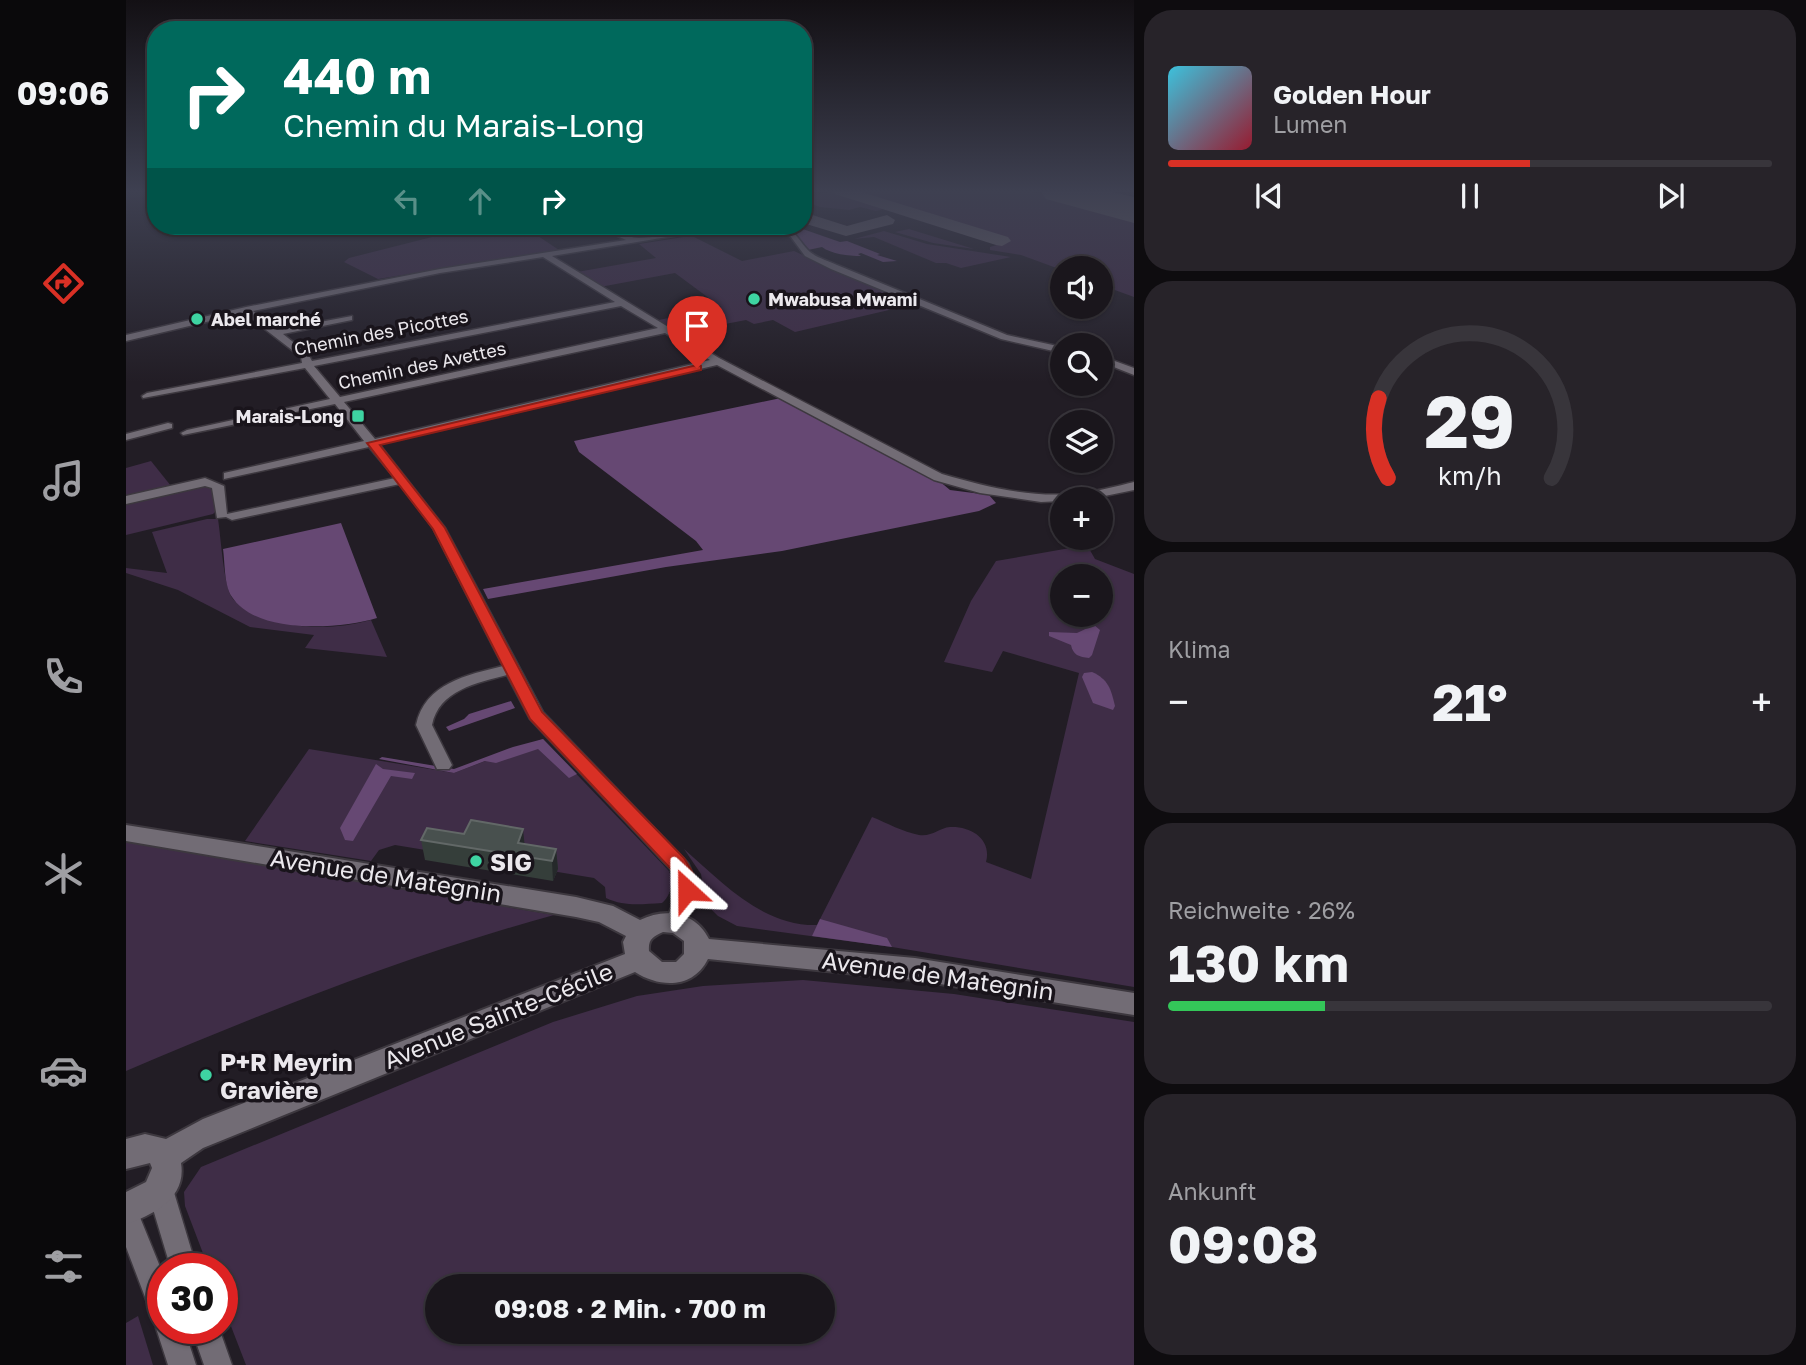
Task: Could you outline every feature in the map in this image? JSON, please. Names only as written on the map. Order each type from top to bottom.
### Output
[{"type":"main road","name":"Avenue de Mategnin","points":[[126,832],[576,906],[604,913],[641,932]]},
{"type":"main road","points":[[659,922],[675,922],[692,932],[698,948],[696,958],[689,967],[671,973],[652,970],[639,958],[636,943],[641,932],[659,922]]},
{"type":"main road","name":"Avenue de Mategnin","points":[[698,948],[902,967],[1134,1004]]},
{"type":"main road","name":"Avenue Sainte-Cécile","points":[[166,1156],[193,1138],[213,1129],[639,958]]},
{"type":"main road","points":[[126,1154],[148,1147],[166,1156],[169,1166],[167,1178],[160,1189],[143,1203],[126,1208]]},
{"type":"street","points":[[126,338],[246,310],[421,275],[545,255],[716,360],[921,470],[966,486],[1009,494],[1067,498],[1134,486]]},
{"type":"street","points":[[809,255],[1004,337],[1050,347]]},
{"type":"street","name":"Chemin des Picottes","points":[[147,396],[621,303]]},
{"type":"street","points":[[246,310],[305,356],[308,365],[403,480],[444,538],[511,669],[542,723],[552,729],[591,775],[681,868],[686,877],[687,890],[675,922]]},
{"type":"street","points":[[274,333],[349,318]]},
{"type":"street","name":"Chemin des Avettes","points":[[187,433],[664,330]]},
{"type":"street","points":[[228,477],[712,364],[716,360]]},
{"type":"street","points":[[1113,364],[1134,372]]},
{"type":"street","points":[[126,437],[169,426]]},
{"type":"street","points":[[126,500],[212,482],[218,486],[226,515],[403,480]]},
{"type":"street","points":[[443,765],[424,725],[429,706],[445,692],[511,669]]},
{"type":"street","points":[[160,1189],[167,1222],[178,1253]]},
{"type":"street","points":[[126,1214],[147,1263]]},
{"type":"street","points":[[175,1344],[182,1365]]},
{"type":"street","points":[[211,1344],[218,1365]]},
{"type":"shaded area","points":[[362,255],[530,255],[378,279],[344,262]]},
{"type":"shaded area","points":[[652,255],[729,255],[742,261],[775,255],[802,255],[889,294],[884,296],[906,306],[795,332],[773,320],[754,324],[746,320],[673,334],[654,321],[721,307],[675,273],[600,287],[577,272],[656,258]]},
{"type":"shaded area","points":[[865,255],[878,255],[897,261],[883,262]]},
{"type":"shaded area","points":[[916,255],[1011,257],[961,268],[936,263]]},
{"type":"shaded area","points":[[1019,255],[1134,255],[1134,297],[1113,289],[1113,256],[1050,256],[1050,266]]},
{"type":"shaded area","points":[[781,398],[917,472],[938,480],[950,490],[989,495],[996,503],[979,511],[782,551],[666,567],[488,599],[483,589],[703,550],[696,541],[579,452],[574,441]]},
{"type":"shaded area","points":[[151,461],[171,486],[126,497],[126,468]]},
{"type":"shaded area","points":[[200,485],[213,486],[217,510],[213,514],[126,535],[126,502]]},
{"type":"shaded area","points":[[207,519],[218,519],[228,586],[231,597],[239,604],[279,622],[309,627],[340,626],[371,620],[387,657],[305,648],[314,635],[250,627],[178,590],[126,573],[126,568],[167,573],[152,532]]},
{"type":"shaded area","points":[[341,523],[377,618],[342,625],[300,626],[279,623],[260,618],[244,609],[232,597],[226,580],[223,549]]},
{"type":"shaded area","points":[[1059,550],[1090,550],[1095,559],[1108,564],[1050,564],[1050,627],[1113,627],[1113,566],[1134,574],[1134,987],[892,947],[737,926],[718,916],[706,904],[701,874],[684,849],[744,900],[761,910],[778,918],[817,925],[872,817],[919,835],[928,835],[950,827],[966,829],[983,841],[987,854],[986,862],[1031,879],[1079,673],[1003,651],[992,672],[944,662],[971,601],[996,561]]},
{"type":"shaded area","points":[[1090,627],[1100,630],[1089,658],[1077,655],[1071,645],[1049,636],[1049,632],[1077,633]]},
{"type":"shaded area","points":[[1092,672],[1108,685],[1115,706],[1113,710],[1093,703],[1082,677],[1084,673]]},
{"type":"shaded area","points":[[511,701],[515,708],[449,731],[446,727],[469,714]]},
{"type":"shaded area","points":[[543,739],[669,871],[671,888],[662,903],[634,904],[613,901],[606,898],[605,887],[594,878],[395,845],[379,850],[371,861],[245,841],[309,749],[454,773]]},
{"type":"shaded area","points":[[543,739],[577,774],[569,778],[538,749],[496,763],[485,761],[454,773],[379,759],[382,757],[454,769]]},
{"type":"shaded area","points":[[376,764],[383,769],[415,773],[412,779],[391,776],[353,841],[345,840],[340,828]]},
{"type":"shaded area","points":[[126,842],[554,915],[391,966],[231,1027],[126,1071]]},
{"type":"shaded area","points":[[820,919],[887,938],[892,947],[812,936]]},
{"type":"shaded area","points":[[803,980],[954,994],[1134,1022],[1134,1365],[246,1365],[238,1344],[238,1253],[203,1253],[185,1206],[184,1192],[201,1167],[553,1022],[637,996],[703,986]]},
{"type":"shaded area","points":[[138,1316],[153,1365],[126,1365],[126,1323]]},
{"type":"building","points":[[471,820],[523,829],[518,843],[556,849],[552,861],[421,840],[427,828],[464,834]]},
{"type":"place","name":"Mwabusa Mwami","points":[[754,299]]},
{"type":"place","name":"Abel marché","points":[[197,319]]},
{"type":"place","name":"Marais-Long","points":[[358,416]]},
{"type":"place","name":"SIG","points":[[476,861]]},
{"type":"place","name":"P+R Meyrin Gravière","points":[[206,1075]]},
{"type":"route","points":[[687,890],[686,877],[677,864],[591,775],[552,729],[542,723],[528,704],[522,687],[439,528],[373,443],[697,368]]}]
